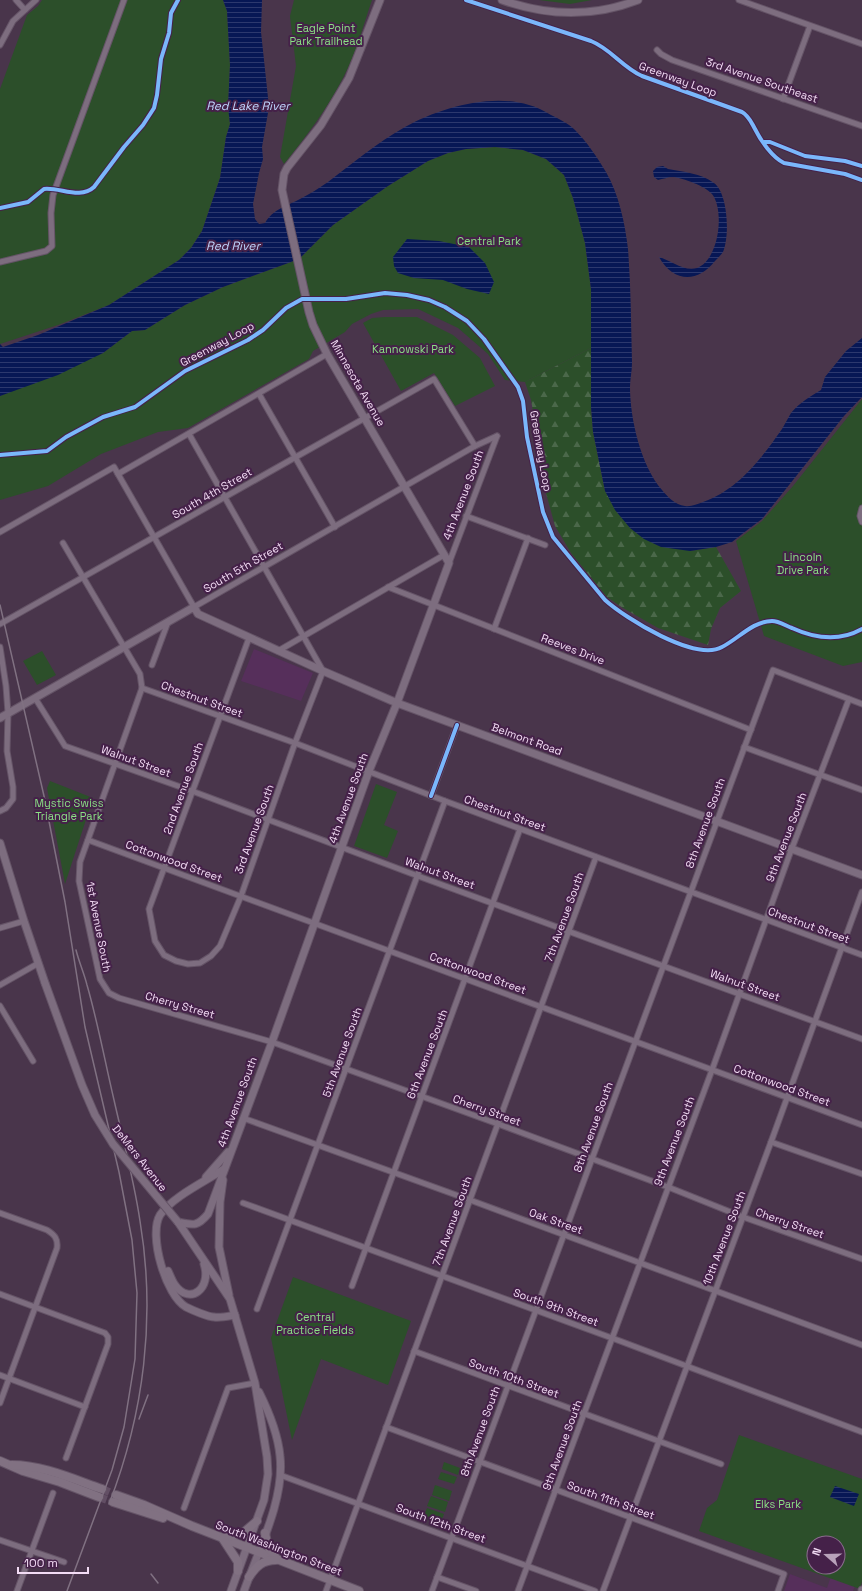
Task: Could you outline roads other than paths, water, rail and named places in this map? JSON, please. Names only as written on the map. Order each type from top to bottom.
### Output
[{"type":"main road","points":[[0,1461],[23,1471],[101,1493]]},
{"type":"main road","name":"South Washington Street","points":[[114,1498],[142,1512],[192,1526],[358,1591]]},
{"type":"main road","points":[[238,1571],[238,1562],[222,1538],[243,1533],[257,1521]]},
{"type":"main road","points":[[265,1533],[268,1548],[278,1560]]},
{"type":"main road","points":[[249,1576],[264,1561],[278,1560]]},
{"type":"street","points":[[16,0],[25,10]]},
{"type":"street","points":[[0,45],[13,21],[36,0]]},
{"type":"street","points":[[0,262],[46,252],[52,246],[51,213],[53,195],[124,0]]},
{"type":"street","name":"Minnesota Avenue","points":[[380,0],[350,78],[321,125],[284,174],[282,190],[283,200],[313,325],[327,354],[449,563]]},
{"type":"street","points":[[502,0],[533,9],[566,13],[603,10],[638,0]]},
{"type":"street","points":[[739,0],[862,44]]},
{"type":"street","points":[[783,99],[810,26]]},
{"type":"street","name":"3rd Avenue Southeast","points":[[657,50],[672,60],[862,126]]},
{"type":"street","points":[[118,474],[327,354]]},
{"type":"street","name":"South 4th Street","points":[[0,624],[434,379],[475,446]]},
{"type":"street","points":[[258,394],[335,527]]},
{"type":"street","points":[[189,434],[323,671]]},
{"type":"street","name":"South 5th Street","points":[[0,718],[404,486],[475,446],[497,436]]},
{"type":"street","name":"4th Avenue South","points":[[224,1169],[272,1042],[369,771],[397,703],[497,436]]},
{"type":"street","points":[[0,532],[114,467],[194,607]]},
{"type":"street","points":[[862,508],[860,516],[862,522]]},
{"type":"street","points":[[466,516],[545,545]]},
{"type":"street","points":[[494,629],[528,538]]},
{"type":"street","points":[[63,543],[140,674],[142,688]]},
{"type":"street","points":[[278,651],[303,635],[444,555]]},
{"type":"street","name":"Reeves Drive","points":[[388,587],[751,730]]},
{"type":"street","name":"Belmont Road","points":[[194,607],[198,614],[397,703],[862,875]]},
{"type":"street","points":[[152,665],[168,622]]},
{"type":"street","name":"2nd Avenue South","points":[[176,961],[164,955],[155,941],[149,909],[249,638]]},
{"type":"street","points":[[0,647],[4,667],[8,713],[7,751],[13,787],[13,799],[6,808],[0,811]]},
{"type":"street","name":"8th Avenue South","points":[[432,1591],[773,670],[849,699]]},
{"type":"street","name":"3rd Avenue South","points":[[176,961],[188,964],[200,963],[212,956],[220,946],[241,896],[295,743],[323,671]]},
{"type":"street","name":"Chestnut Street","points":[[142,688],[295,743],[431,796],[862,955]]},
{"type":"street","name":"1st Avenue South","points":[[104,987],[100,979],[79,880],[80,862],[142,688]]},
{"type":"street","name":"Walnut Street","points":[[35,698],[65,746],[192,791],[418,876],[862,1038]]},
{"type":"street","points":[[849,699],[862,704]]},
{"type":"street","name":"9th Avenue South","points":[[518,1591],[712,1070],[765,920],[849,699]]},
{"type":"street","points":[[431,796],[457,725]]},
{"type":"street","points":[[744,747],[862,790]]},
{"type":"street","name":"5th Avenue South","points":[[257,1309],[445,801]]},
{"type":"street","name":"6th Avenue South","points":[[352,1286],[520,829]]},
{"type":"street","name":"Cottonwood Street","points":[[88,840],[862,1125]]},
{"type":"street","name":"DeMers Avenue","points":[[0,843],[38,964],[82,1085],[95,1115],[114,1144],[178,1222],[230,1299],[236,1316],[255,1383],[268,1464],[267,1487],[257,1521],[231,1591]]},
{"type":"street","name":"7th Avenue South","points":[[326,1591],[596,857]]},
{"type":"street","name":"10th Avenue South","points":[[603,1591],[771,1142],[862,892]]},
{"type":"street","points":[[0,928],[24,921]]},
{"type":"street","points":[[0,985],[38,964]]},
{"type":"street","name":"Cherry Street","points":[[104,987],[109,993],[119,998],[272,1042],[668,1187],[743,1217],[862,1259]]},
{"type":"street","points":[[0,1006],[33,1061]]},
{"type":"street","name":"Oak Street","points":[[243,1118],[564,1234],[862,1345]]},
{"type":"street","points":[[771,1142],[862,1174]]},
{"type":"street","points":[[192,1189],[232,1148]]},
{"type":"street","points":[[178,1222],[196,1225],[202,1222],[208,1214],[224,1169]]},
{"type":"street","points":[[224,1169],[173,1201],[160,1215],[156,1226],[156,1235],[159,1254],[168,1284],[174,1296],[185,1307],[214,1317],[236,1316]]},
{"type":"street","points":[[224,1169],[220,1202],[219,1247],[230,1299]]},
{"type":"street","name":"South 9th Street","points":[[243,1203],[612,1338],[862,1432]]},
{"type":"street","points":[[0,1213],[47,1230],[56,1238],[57,1248],[0,1402]]},
{"type":"street","points":[[159,1254],[175,1285],[180,1291],[188,1294],[201,1290],[206,1282],[205,1268],[201,1256]]},
{"type":"street","points":[[0,1294],[105,1333],[108,1337],[108,1344],[66,1458]]},
{"type":"street","name":"South 10th Street","points":[[414,1351],[720,1464]]},
{"type":"street","points":[[0,1375],[85,1407]]},
{"type":"street","points":[[184,1508],[228,1388],[255,1383]]},
{"type":"street","name":"DeMers Avenue","points":[[244,1591],[275,1504],[280,1475],[280,1456],[277,1438],[268,1412],[255,1383]]},
{"type":"street","name":"South 11th Street","points":[[386,1427],[784,1574],[778,1591]]},
{"type":"street","points":[[264,1440],[277,1438]]},
{"type":"street","name":"South 12th Street","points":[[280,1475],[595,1591]]},
{"type":"street","points":[[17,1591],[53,1493]]},
{"type":"street","points":[[0,1540],[64,1562]]},
{"type":"street","points":[[438,1576],[476,1591]]},
{"type":"water","name":"Red River","points":[[223,0],[262,0],[261,32],[269,107],[262,147],[263,159],[253,204],[255,219],[259,224],[265,223],[276,211],[328,182],[385,139],[405,127],[433,114],[466,104],[498,101],[514,102],[532,106],[566,123],[579,135],[592,150],[606,172],[611,181],[621,209],[627,239],[629,263],[632,363],[630,387],[632,413],[638,442],[648,468],[662,490],[675,502],[681,505],[690,506],[716,497],[738,482],[766,451],[794,409],[821,390],[825,377],[846,351],[862,338],[862,397],[844,416],[762,519],[732,542],[716,547],[690,551],[661,547],[644,539],[630,528],[615,510],[605,491],[593,432],[591,407],[591,289],[585,243],[573,198],[564,175],[546,159],[523,150],[495,147],[466,149],[448,153],[428,161],[388,186],[333,225],[301,257],[223,287],[185,305],[145,330],[132,331],[103,353],[58,375],[0,396],[0,344],[3,347],[38,335],[109,305],[179,260],[191,248],[202,231],[220,178],[226,137],[230,124],[228,107],[230,65],[227,11]]},
{"type":"water","points":[[663,166],[668,169],[692,173],[709,180],[719,188],[722,196],[725,205],[727,226],[725,245],[723,252],[701,274],[686,277],[678,275],[671,271],[659,257],[682,267],[692,269],[697,268],[704,263],[715,245],[718,234],[719,222],[716,201],[709,191],[688,181],[673,177],[658,180],[654,177],[653,171],[657,167]]},
{"type":"water","points":[[407,239],[439,241],[469,247],[485,263],[494,282],[489,294],[467,289],[443,280],[414,278],[398,273],[394,266],[393,257]]},
{"type":"water","points":[[835,1486],[859,1494],[854,1506],[830,1497]]},
{"type":"tunnel","points":[[102,1489],[116,1495]]},
{"type":"tunnel","points":[[99,1497],[113,1502]]},
{"type":"railway","points":[[0,605],[44,796],[65,902],[85,1027],[119,1172],[132,1240],[137,1293],[135,1359],[124,1427],[112,1470],[67,1591]]},
{"type":"railway","points":[[76,950],[95,1014],[132,1175],[145,1257],[147,1293],[144,1365],[131,1435],[109,1504]]},
{"type":"railway","points":[[139,1419],[148,1395]]},
{"type":"railway","points":[[151,1574],[158,1583]]},
{"type":"park label","name":"Eagle Point Park Trailhead","points":[[326,34]]},
{"type":"park label","name":"Central Park","points":[[489,241]]},
{"type":"park label","name":"Kannowski Park","points":[[413,349]]},
{"type":"park label","name":"Lincoln Drive Park","points":[[803,563]]},
{"type":"park label","name":"Mystic Swiss Triangle Park","points":[[69,809]]},
{"type":"park label","name":"Central Practice Fields","points":[[315,1323]]},
{"type":"park label","name":"Elks Park","points":[[778,1504]]},
{"type":"water label","name":"Red Lake River","points":[[248,106]]}]
